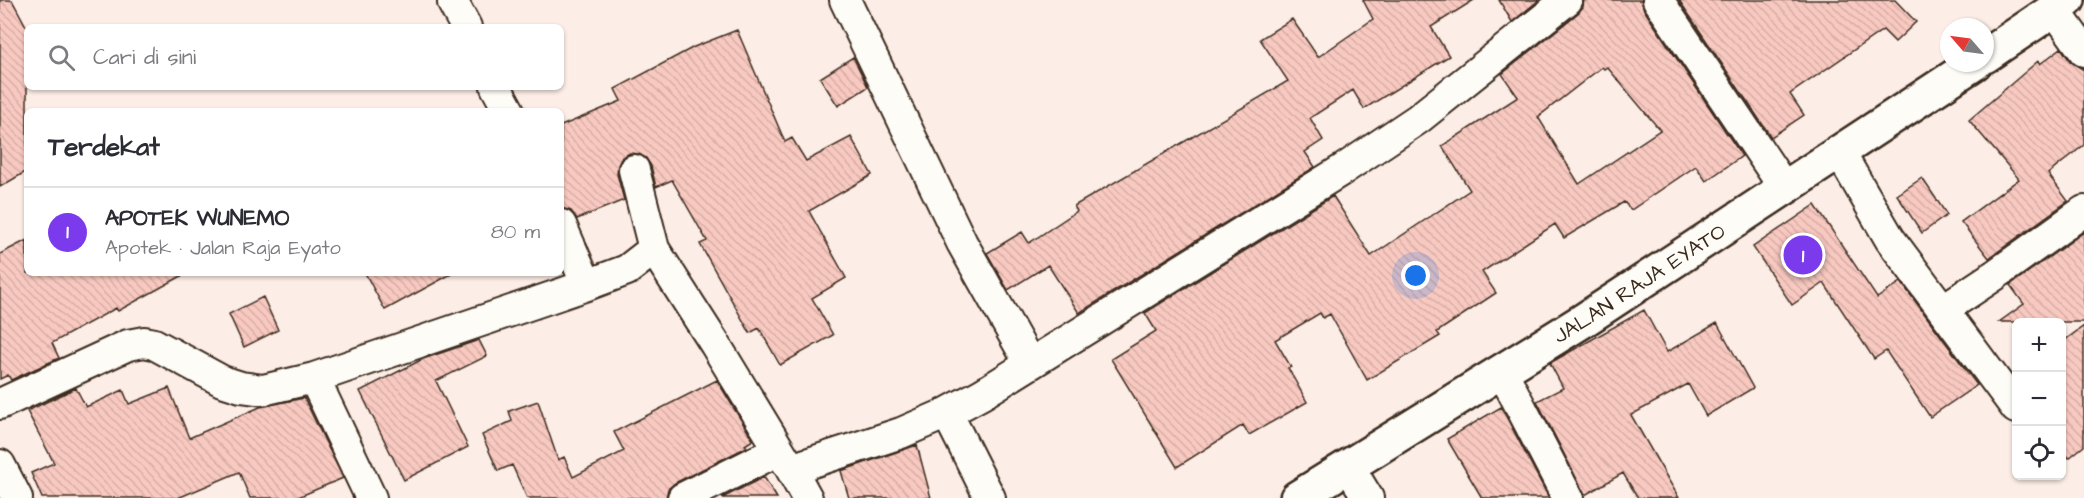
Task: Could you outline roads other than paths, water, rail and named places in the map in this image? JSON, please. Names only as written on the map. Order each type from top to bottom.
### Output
[{"type":"main road","points":[[1994,50],[2061,5]]},
{"type":"main road","name":"JALAN RAJA EYATO","points":[[1297,498],[1502,371],[1785,189],[1962,72]]},
{"type":"street","points":[[845,0],[962,243],[1030,364]]},
{"type":"street","points":[[683,498],[785,459],[901,433],[947,413],[982,394],[1333,176],[1418,118],[1567,0]]},
{"type":"street","points":[[1659,0],[1785,189]]},
{"type":"street","points":[[2061,5],[2084,51]]},
{"type":"street","points":[[498,90],[507,108]]},
{"type":"street","points":[[1840,153],[1890,239],[2012,402]]},
{"type":"street","points":[[634,170],[654,249],[715,344],[807,498]]},
{"type":"street","points":[[1944,309],[2084,211]]},
{"type":"street","points":[[564,232],[587,285]]},
{"type":"street","points":[[0,404],[128,345],[144,342],[167,350],[222,381],[241,387],[263,390],[314,378],[627,270],[654,249]]},
{"type":"street","points":[[1502,371],[1568,498]]},
{"type":"street","points":[[314,378],[370,498]]},
{"type":"street","points":[[947,413],[990,498]]},
{"type":"street","points":[[0,465],[17,498]]},
{"type":"street","points":[[1349,467],[1368,498]]},
{"type":"place","name":"APOTEK WUNEMO","points":[[1803,255]]}]
